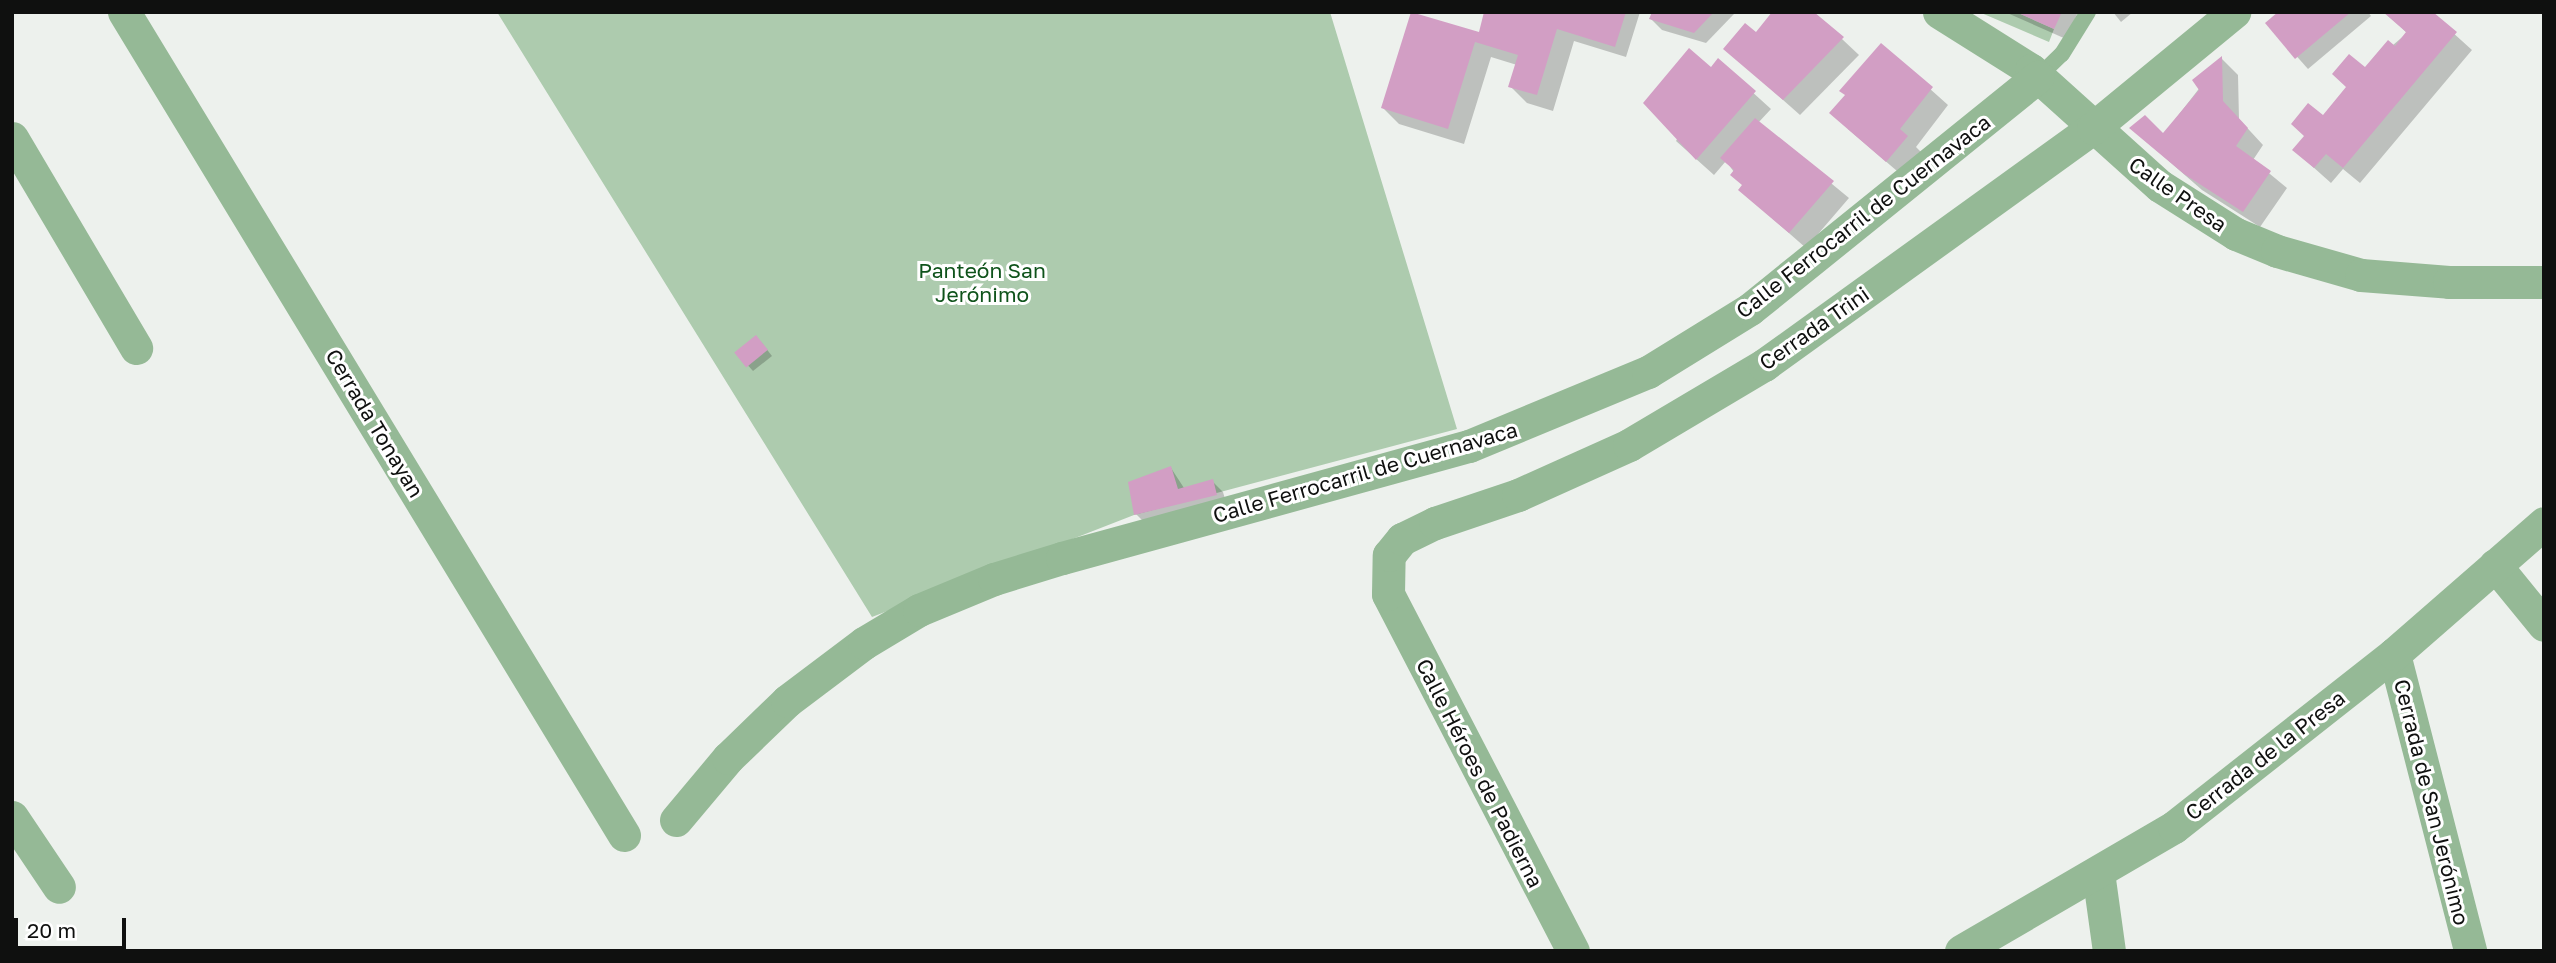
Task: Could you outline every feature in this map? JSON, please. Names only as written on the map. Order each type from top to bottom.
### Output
[{"type":"street","name":"Cerrada Tonayan","points":[[124,12],[624,835]]},
{"type":"street","name":"Calle Presa","points":[[1939,12],[2038,77],[2160,186],[2197,212],[2277,251],[2361,275],[2405,280],[2544,282]]},
{"type":"street","name":"Cerrada Trini","points":[[1388,594],[1389,555],[1402,539],[1434,523],[1518,495],[1629,445],[1764,365],[2093,128],[2234,12]]},
{"type":"street","name":"Calle Ferrocarril de Cuernavaca","points":[[676,820],[728,758],[787,701],[864,642],[919,610],[994,579],[1062,558],[1469,446],[1558,413],[1648,372],[1750,309],[2038,77]]},
{"type":"street","points":[[12,138],[136,348]]},
{"type":"street","name":"Cerrada de la Presa","points":[[1961,951],[2174,827],[2394,654],[2544,523]]},
{"type":"street","points":[[2495,565],[2544,625]]},
{"type":"street","name":"Calle Héroes de Padierna","points":[[1388,594],[1573,951]]},
{"type":"street","name":"Cerrada de San Jerónimo","points":[[2394,654],[2470,951]]},
{"type":"street","points":[[17,834],[59,887]]},
{"type":"street","points":[[2098,873],[2109,951]]},
{"type":"lane","points":[[2038,77],[2062,54],[2088,12]]},
{"type":"green space","name":"Panteón San Jerónimo","points":[[497,12],[1330,12],[1457,429],[1134,515],[872,617]]},
{"type":"green space","points":[[1979,12],[2016,12],[2054,29],[2049,42]]},
{"type":"building","points":[[1411,12],[1479,32],[1484,12],[1626,12],[1615,47],[1557,29],[1537,95],[1508,87],[1518,55],[1475,42],[1448,129],[1381,108]]},
{"type":"building","points":[[1652,12],[1714,12],[1694,33],[1649,19]]},
{"type":"building","points":[[1772,12],[1814,12],[1844,37],[1783,100],[1723,49],[1745,23],[1756,32]]},
{"type":"building","points":[[2016,12],[2062,12],[2054,29]]},
{"type":"building","points":[[2278,12],[2351,12],[2295,59],[2265,23]]},
{"type":"building","points":[[2383,12],[2433,12],[2457,32],[2343,168],[2326,154],[2314,168],[2292,150],[2304,136],[2291,124],[2308,103],[2323,115],[2346,87],[2332,74],[2349,54],[2365,67],[2388,40],[2395,46],[2406,32]]},
{"type":"building","points":[[1881,43],[1933,87],[1900,129],[1908,136],[1886,162],[1829,113],[1845,95],[1839,91]]},
{"type":"building","points":[[1689,48],[1711,67],[1718,58],[1756,91],[1696,160],[1643,103]]},
{"type":"building","points":[[2222,56],[2223,101],[2248,128],[2236,146],[2271,171],[2243,212],[2184,174],[2129,128],[2145,115],[2163,133],[2199,90],[2192,80]]},
{"type":"building","points":[[1755,118],[1834,181],[1789,233],[1738,190],[1742,185],[1730,175],[1734,170],[1720,158]]},
{"type":"building","points":[[756,335],[768,350],[746,367],[734,353]]},
{"type":"building","points":[[1171,466],[1178,489],[1213,479],[1217,495],[1134,515],[1128,482]]}]
